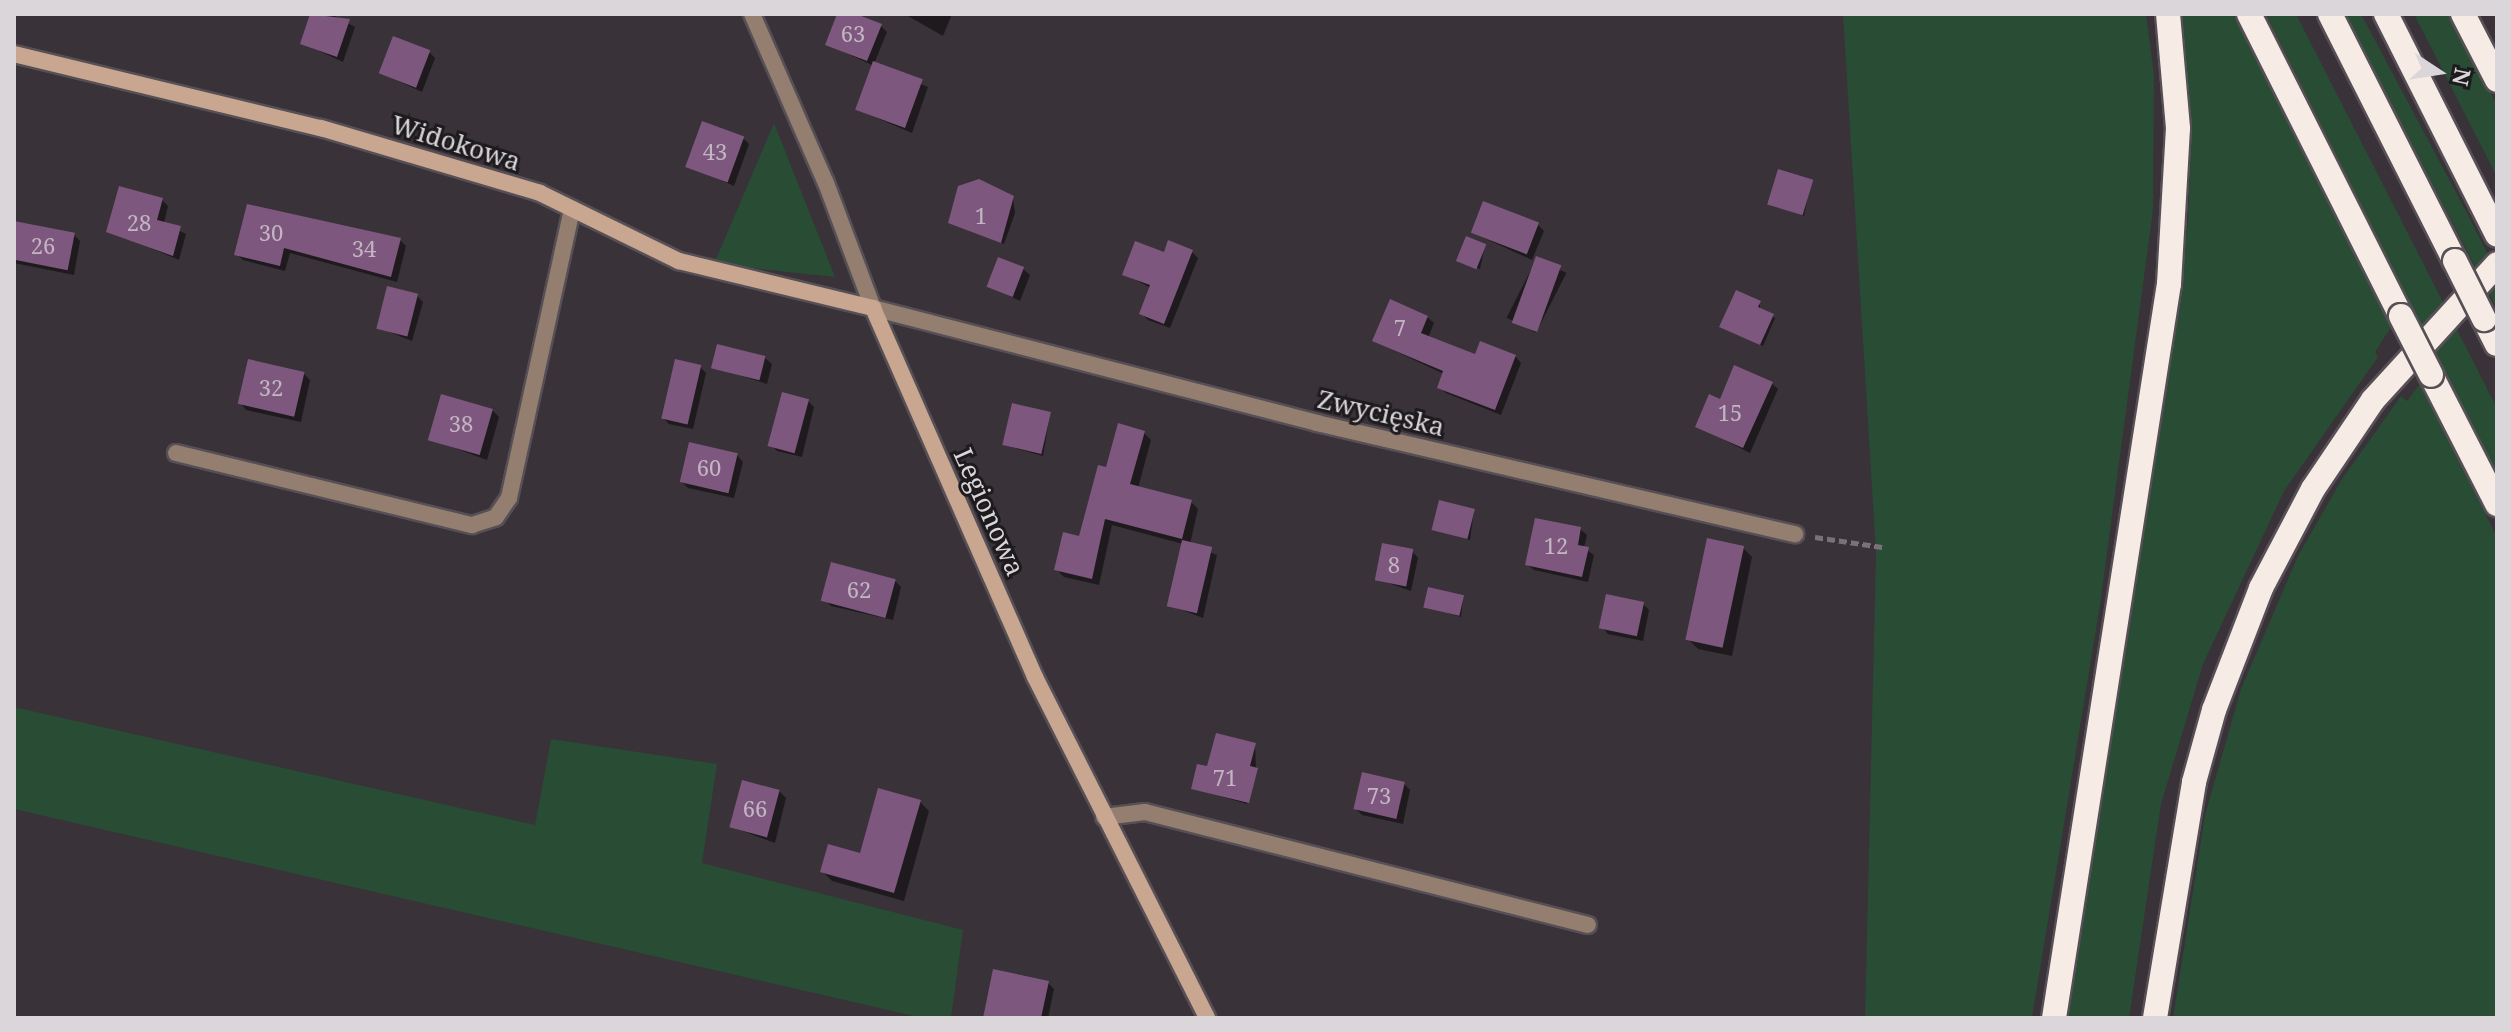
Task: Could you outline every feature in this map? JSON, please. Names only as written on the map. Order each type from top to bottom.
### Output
[{"type":"highway","points":[[2054,1018],[2169,284],[2178,128],[2168,14]]},
{"type":"highway","points":[[2249,14],[2497,504]]},
{"type":"highway","points":[[2330,14],[2497,344]]},
{"type":"highway","points":[[2386,14],[2495,230]]},
{"type":"highway","points":[[2463,14],[2497,80]]},
{"type":"highway","points":[[2155,1018],[2194,782],[2214,710],[2261,588],[2313,489],[2373,400],[2497,264]]},
{"type":"street","name":"Legionowa","points":[[752,14],[826,183],[873,308],[1035,677],[1207,1018]]},
{"type":"street","name":"Widokowa","points":[[14,54],[321,128],[540,193],[679,261],[873,308]]},
{"type":"street","points":[[176,453],[472,525],[496,517],[509,498],[572,209]]},
{"type":"street","name":"Zwycięska","points":[[873,308],[1317,423],[1795,534]]},
{"type":"street","points":[[1104,817],[1145,812],[1588,925]]},
{"type":"path","points":[[1795,534],[1882,547]]},
{"type":"green space","points":[[1843,14],[2146,14],[2154,75],[2153,210],[2100,605],[2032,1018],[1865,1018],[1876,553]]},
{"type":"green space","points":[[2181,14],[2233,14],[2391,327],[2375,352],[2378,357],[2284,491],[2203,664],[2161,804],[2129,1018],[2066,1018],[2188,223],[2191,140]]},
{"type":"green space","points":[[2266,14],[2296,14],[2497,408],[2497,479]]},
{"type":"green space","points":[[2345,14],[2361,14],[2467,213],[2497,272],[2497,309]]},
{"type":"green space","points":[[2414,14],[2450,14],[2497,105],[2497,177]]},
{"type":"green space","points":[[774,123],[835,277],[714,264]]},
{"type":"green space","points":[[2420,384],[2497,537],[2497,1018],[2173,1018],[2205,815],[2241,689],[2298,556],[2342,479],[2401,396],[2407,401]]},
{"type":"green space","points":[[14,707],[535,825],[551,739],[717,764],[702,863],[963,930],[951,1018],[923,1018],[14,809]]},
{"type":"building","points":[[310,14],[350,19],[337,57],[300,44]]},
{"type":"building","points":[[837,14],[856,14],[882,24],[867,61],[825,45]]},
{"type":"building","points":[[393,36],[430,50],[416,88],[379,73]]},
{"type":"building","points":[[873,61],[923,79],[905,128],[855,110]]},
{"type":"building","points":[[702,121],[744,136],[728,182],[685,167]]},
{"type":"building","points":[[1778,169],[1813,180],[1803,215],[1767,204]]},
{"type":"building","points":[[979,179],[1014,196],[1001,243],[948,223],[958,186]]},
{"type":"building","points":[[119,186],[163,198],[157,220],[181,226],[173,256],[106,232]]},
{"type":"building","points":[[1483,201],[1539,223],[1527,254],[1471,233]]},
{"type":"building","points":[[247,204],[401,238],[391,277],[284,248],[280,266],[234,255]]},
{"type":"building","points":[[14,221],[75,233],[68,270],[14,260]]},
{"type":"building","points":[[1466,236],[1486,244],[1476,269],[1456,261]]},
{"type":"building","points":[[1168,240],[1193,250],[1164,324],[1139,314],[1150,285],[1122,275],[1135,241],[1164,252]]},
{"type":"building","points":[[1536,256],[1561,265],[1537,332],[1512,323]]},
{"type":"building","points":[[998,257],[1024,267],[1013,297],[987,287]]},
{"type":"building","points":[[387,286],[418,294],[407,336],[376,329]]},
{"type":"building","points":[[1736,290],[1761,301],[1758,307],[1774,314],[1760,345],[1719,327]]},
{"type":"building","points":[[1390,299],[1428,316],[1421,333],[1475,354],[1480,341],[1516,355],[1495,410],[1437,388],[1443,371],[1372,341]]},
{"type":"building","points":[[717,344],[766,356],[759,380],[711,368]]},
{"type":"building","points":[[248,359],[305,372],[294,417],[238,404]]},
{"type":"building","points":[[675,359],[701,365],[688,425],[661,418]]},
{"type":"building","points":[[1734,365],[1773,382],[1743,448],[1695,427],[1709,394],[1720,399]]},
{"type":"building","points":[[782,392],[809,399],[795,453],[768,446]]},
{"type":"building","points":[[441,394],[493,409],[480,455],[428,440]]},
{"type":"building","points":[[1012,403],[1051,412],[1041,454],[1002,445]]},
{"type":"building","points":[[1118,423],[1145,431],[1130,484],[1192,500],[1182,539],[1105,519],[1092,579],[1054,570],[1063,532],[1079,536],[1098,465],[1106,467]]},
{"type":"building","points":[[689,442],[738,453],[728,493],[680,482]]},
{"type":"building","points":[[1439,500],[1475,509],[1467,539],[1432,530]]},
{"type":"building","points":[[1535,518],[1581,527],[1578,545],[1589,547],[1582,577],[1525,565]]},
{"type":"building","points":[[1707,538],[1744,546],[1723,648],[1685,640]]},
{"type":"building","points":[[1182,540],[1212,547],[1197,613],[1167,606]]},
{"type":"building","points":[[1382,543],[1413,549],[1406,586],[1375,580]]},
{"type":"building","points":[[831,562],[896,579],[885,618],[821,601]]},
{"type":"building","points":[[1428,587],[1464,595],[1459,616],[1423,607]]},
{"type":"building","points":[[1606,594],[1644,602],[1637,636],[1599,628]]},
{"type":"building","points":[[1216,733],[1256,743],[1250,766],[1258,768],[1249,803],[1191,789],[1197,764],[1207,766]]},
{"type":"building","points":[[1362,772],[1405,782],[1396,819],[1353,809]]},
{"type":"building","points":[[742,780],[780,790],[767,837],[729,827]]},
{"type":"building","points":[[878,788],[921,800],[894,893],[820,872],[828,844],[860,853]]},
{"type":"building","points":[[993,969],[1049,981],[1041,1018],[983,1018]]}]
